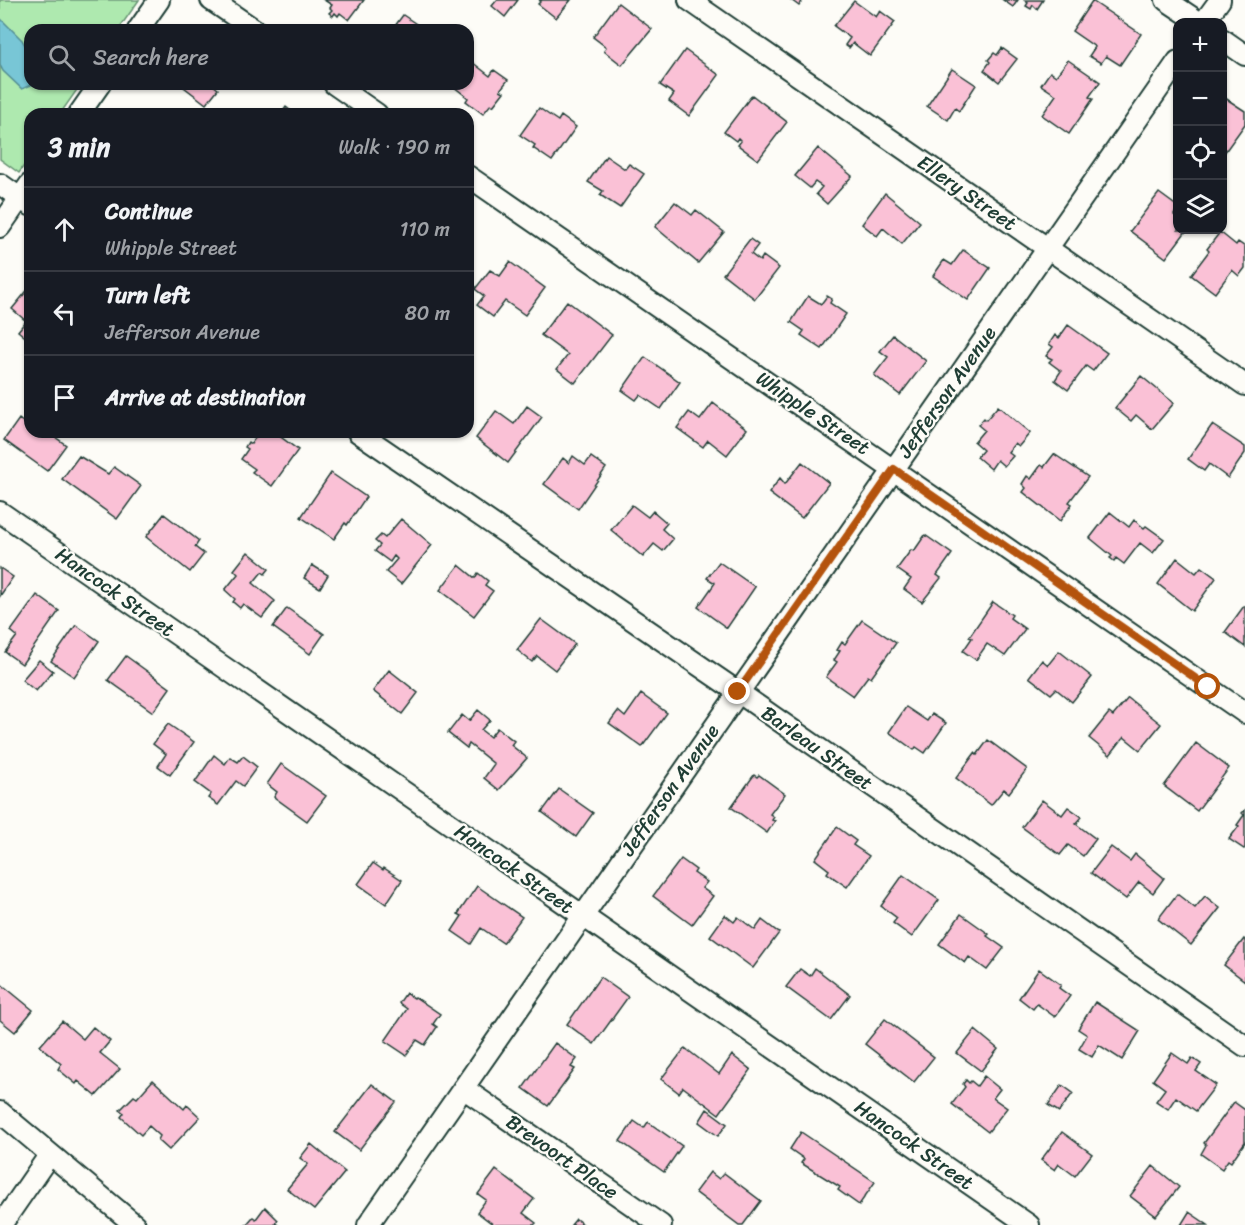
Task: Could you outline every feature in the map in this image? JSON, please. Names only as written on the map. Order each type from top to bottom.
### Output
[{"type":"street","points":[[142,24],[159,0]]},
{"type":"street","points":[[212,0],[246,24]]},
{"type":"street","name":"Ellery Street","points":[[689,0],[1245,385]]},
{"type":"street","points":[[1166,0],[1192,18]]},
{"type":"street","points":[[1207,18],[1220,0]]},
{"type":"street","points":[[1227,42],[1245,55]]},
{"type":"street","name":"Jefferson Avenue","points":[[368,1225],[1173,68]]},
{"type":"street","points":[[83,108],[96,90]]},
{"type":"street","points":[[343,90],[368,108]]},
{"type":"street","name":"Whipple Street","points":[[474,180],[1245,713]]},
{"type":"street","points":[[0,184],[24,195]]},
{"type":"street","points":[[0,227],[24,199]]},
{"type":"street","name":"Barleau Street","points":[[367,438],[738,692],[1245,1046]]},
{"type":"street","name":"Hancock Street","points":[[0,512],[1029,1225]]},
{"type":"street","name":"Brevoort Place","points":[[463,1088],[661,1225]]},
{"type":"street","points":[[0,1112],[135,1225]]},
{"type":"street","points":[[1,1225],[50,1154]]},
{"type":"green space","points":[[0,0],[139,0],[122,24],[24,24],[24,90],[77,90],[64,108],[24,108],[24,166],[19,173],[0,159]]},
{"type":"water","points":[[0,18],[24,44],[24,88],[22,89],[3,71],[0,65]]},
{"type":"building","points":[[324,0],[364,0],[349,20],[340,13],[338,16],[335,13],[333,16],[329,13],[332,5]]},
{"type":"building","points":[[497,0],[518,0],[505,17],[492,6]]},
{"type":"building","points":[[539,0],[571,0],[556,18],[538,4],[541,1]]},
{"type":"building","points":[[791,0],[803,0],[799,6]]},
{"type":"building","points":[[1003,0],[1018,0],[1013,7]]},
{"type":"building","points":[[1024,0],[1043,0],[1037,9],[1033,5],[1031,9],[1026,6],[1028,3]]},
{"type":"building","points":[[854,1],[876,17],[880,11],[895,22],[870,56],[853,43],[849,48],[845,45],[850,38],[834,26]]},
{"type":"building","points":[[1092,1],[1141,34],[1120,65],[1106,56],[1101,63],[1089,56],[1095,47],[1072,31]]},
{"type":"building","points":[[618,3],[652,29],[622,65],[604,51],[606,47],[593,37]]},
{"type":"building","points":[[403,15],[416,24],[396,24]]},
{"type":"building","points":[[1002,48],[1017,59],[999,82],[984,70],[990,62],[988,60],[994,53],[997,55]]},
{"type":"building","points":[[685,50],[719,75],[689,116],[669,101],[674,94],[660,85]]},
{"type":"building","points":[[1068,60],[1100,82],[1089,97],[1093,99],[1069,134],[1042,115],[1056,95],[1041,85],[1050,72],[1056,76]]},
{"type":"building","points":[[474,64],[490,76],[494,70],[508,80],[500,90],[504,92],[483,114],[466,101],[468,98],[458,90],[474,90]]},
{"type":"building","points":[[952,69],[976,85],[959,111],[955,108],[948,120],[927,106]]},
{"type":"building","points":[[188,90],[217,90],[206,104]]},
{"type":"building","points":[[752,95],[787,122],[758,160],[738,145],[741,141],[738,138],[736,141],[724,132]]},
{"type":"building","points":[[1227,99],[1245,111],[1245,124],[1227,149]]},
{"type":"building","points":[[539,108],[558,121],[561,116],[576,127],[552,161],[533,148],[535,145],[520,135]]},
{"type":"building","points":[[818,148],[852,176],[827,204],[816,194],[822,187],[815,182],[810,188],[795,176]]},
{"type":"building","points":[[606,156],[625,169],[629,164],[644,174],[620,208],[600,195],[603,191],[588,182]]},
{"type":"building","points":[[885,193],[920,222],[902,244],[883,228],[877,236],[862,224]]},
{"type":"building","points":[[1159,193],[1173,203],[1173,234],[1184,234],[1166,258],[1130,231]]},
{"type":"building","points":[[675,202],[692,215],[696,210],[724,232],[698,263],[655,227]]},
{"type":"building","points":[[1218,234],[1222,234],[1236,245],[1238,242],[1245,247],[1245,268],[1239,276],[1232,270],[1215,293],[1191,275],[1209,251],[1207,249]]},
{"type":"building","points":[[750,239],[758,245],[751,254],[760,261],[763,256],[779,268],[755,299],[723,274]]},
{"type":"building","points":[[963,250],[990,268],[968,300],[933,276],[944,260],[952,265]]},
{"type":"building","points":[[510,262],[545,288],[525,315],[505,301],[493,317],[477,305],[484,296],[475,289],[490,270],[500,276]]},
{"type":"building","points":[[24,294],[24,319],[12,309]]},
{"type":"building","points":[[808,296],[821,304],[827,296],[832,299],[830,303],[846,314],[822,349],[801,335],[804,331],[791,322]]},
{"type":"building","points":[[567,301],[612,335],[575,383],[557,369],[568,355],[541,335]]},
{"type":"building","points":[[24,324],[24,336],[18,331]]},
{"type":"building","points":[[1068,325],[1107,353],[1093,371],[1086,366],[1068,390],[1055,380],[1061,371],[1049,362],[1052,359],[1046,356],[1053,347],[1049,344],[1055,335],[1059,338]]},
{"type":"building","points":[[893,335],[926,361],[900,395],[874,375],[888,357],[880,351]]},
{"type":"building","points":[[645,357],[680,382],[661,409],[640,395],[636,400],[622,390]]},
{"type":"building","points":[[1141,376],[1174,403],[1152,429],[1136,415],[1131,421],[1115,408]]},
{"type":"building","points":[[713,403],[747,429],[727,455],[708,440],[703,447],[677,428],[689,412],[700,420]]},
{"type":"building","points":[[527,406],[542,417],[508,463],[476,438],[496,411],[514,424]]},
{"type":"building","points":[[998,406],[1030,433],[1019,446],[1015,443],[1008,452],[1013,456],[1004,466],[997,460],[991,469],[977,457],[983,450],[974,442],[984,430],[978,425],[984,418],[986,420]]},
{"type":"building","points":[[19,419],[24,423],[24,438],[56,438],[66,445],[47,471],[4,440]]},
{"type":"building","points":[[1212,425],[1245,447],[1245,453],[1228,478],[1209,464],[1204,471],[1188,459]]},
{"type":"building","points":[[255,438],[282,438],[298,450],[272,486],[252,472],[255,469],[241,459],[248,449],[245,447],[248,442],[251,444]]},
{"type":"building","points":[[1054,454],[1088,477],[1069,502],[1072,504],[1060,521],[1023,492],[1026,488],[1022,484],[1027,476],[1031,479],[1041,465],[1044,467]]},
{"type":"building","points":[[79,456],[108,474],[114,467],[141,486],[117,519],[62,479]]},
{"type":"building","points":[[573,456],[585,465],[591,457],[606,468],[578,509],[544,484],[563,458],[569,463]]},
{"type":"building","points":[[802,462],[829,483],[802,518],[769,493],[780,478],[785,484]]},
{"type":"building","points":[[331,473],[366,497],[347,525],[345,523],[334,539],[301,517]]},
{"type":"building","points":[[632,505],[648,517],[653,511],[667,523],[662,529],[673,539],[663,551],[654,544],[643,557],[611,530]]},
{"type":"building","points":[[1110,512],[1129,527],[1134,520],[1164,539],[1153,553],[1140,543],[1124,564],[1116,558],[1114,561],[1110,558],[1112,556],[1090,538]]},
{"type":"building","points":[[164,514],[199,541],[195,547],[204,554],[190,572],[146,537]]},
{"type":"building","points":[[401,519],[432,545],[401,584],[386,572],[397,559],[394,556],[390,562],[375,551],[380,545],[375,541],[381,535],[385,538]]},
{"type":"building","points":[[925,535],[952,554],[937,575],[941,578],[922,602],[904,589],[911,579],[897,569]]},
{"type":"building","points":[[248,552],[269,569],[265,574],[262,572],[253,583],[275,601],[262,618],[243,604],[240,608],[233,602],[235,599],[225,590],[238,574],[234,570]]},
{"type":"building","points":[[1177,558],[1196,573],[1201,567],[1216,578],[1192,611],[1158,584]]},
{"type":"building","points":[[719,562],[755,587],[727,628],[698,607],[715,583],[707,578]]},
{"type":"building","points":[[312,565],[328,575],[320,588],[304,578]]},
{"type":"building","points":[[459,565],[475,578],[478,573],[488,581],[485,585],[493,591],[474,616],[440,590]]},
{"type":"building","points":[[0,568],[13,577],[0,596]]},
{"type":"building","points":[[37,595],[59,611],[22,664],[5,652],[17,636],[11,631]]},
{"type":"building","points":[[993,602],[1012,615],[1010,618],[1025,629],[1005,656],[987,644],[976,660],[963,651],[972,638],[969,637]]},
{"type":"building","points":[[1245,606],[1245,647],[1225,632]]},
{"type":"building","points":[[287,608],[324,634],[310,654],[273,627]]},
{"type":"building","points":[[541,619],[575,644],[555,670],[537,656],[532,662],[517,650]]},
{"type":"building","points":[[862,620],[896,643],[871,678],[868,676],[853,696],[826,677],[837,662],[834,660],[840,651],[837,650],[842,642],[845,644]]},
{"type":"building","points":[[76,625],[99,641],[74,677],[51,661]]},
{"type":"building","points":[[1059,651],[1092,677],[1072,702],[1056,689],[1051,694],[1029,677],[1042,660],[1048,665]]},
{"type":"building","points":[[126,656],[170,688],[153,712],[108,680]]},
{"type":"building","points":[[39,660],[53,671],[36,691],[22,680]]},
{"type":"building","points":[[389,670],[418,693],[402,714],[373,691]]},
{"type":"building","points":[[641,694],[667,713],[642,747],[609,723],[618,711],[625,717]]},
{"type":"building","points":[[1128,698],[1161,724],[1140,750],[1124,737],[1110,755],[1089,738],[1109,713],[1113,716]]},
{"type":"building","points":[[906,707],[927,721],[932,714],[946,723],[925,753],[916,747],[914,750],[889,732]]},
{"type":"building","points":[[478,710],[490,720],[481,730],[490,737],[497,728],[514,741],[511,745],[527,758],[499,790],[484,778],[494,764],[469,744],[467,748],[448,733],[462,715],[469,721]]},
{"type":"building","points":[[168,724],[194,742],[170,775],[158,766],[166,754],[153,744]]},
{"type":"building","points":[[988,740],[1027,769],[1009,793],[1004,789],[991,805],[956,778]]},
{"type":"building","points":[[1196,743],[1229,768],[1197,811],[1164,786]]},
{"type":"building","points":[[214,755],[225,764],[230,757],[238,762],[243,756],[257,767],[243,786],[236,781],[218,805],[208,798],[211,794],[195,782]]},
{"type":"building","points":[[281,764],[326,796],[307,821],[274,797],[277,792],[267,784]]},
{"type":"building","points":[[754,775],[757,777],[759,775],[785,794],[770,814],[774,817],[772,820],[775,821],[767,833],[731,807]]},
{"type":"building","points":[[559,789],[593,813],[576,837],[542,812]]},
{"type":"building","points":[[1042,800],[1062,815],[1068,807],[1082,817],[1076,824],[1096,839],[1083,856],[1068,845],[1060,855],[1022,827]]},
{"type":"building","points":[[1245,810],[1244,849],[1229,839],[1239,826],[1237,825]]},
{"type":"building","points":[[837,827],[856,841],[853,845],[869,856],[847,887],[827,873],[829,870],[815,859]]},
{"type":"building","points":[[1111,847],[1130,861],[1135,854],[1164,878],[1153,893],[1139,882],[1126,899],[1091,873]]},
{"type":"building","points":[[681,859],[696,870],[694,873],[707,882],[702,888],[713,896],[692,925],[653,896]]},
{"type":"building","points":[[373,863],[402,880],[386,904],[358,884]]},
{"type":"building","points":[[903,875],[939,900],[912,937],[893,923],[897,918],[881,906]]},
{"type":"building","points":[[477,886],[522,917],[503,943],[481,928],[471,944],[452,931],[462,916],[458,914]]},
{"type":"building","points":[[1177,894],[1195,908],[1205,896],[1220,908],[1191,945],[1158,919]]},
{"type":"building","points":[[961,914],[1004,948],[987,970],[969,957],[965,963],[939,944]]},
{"type":"building","points":[[725,915],[734,922],[738,917],[755,930],[762,920],[779,933],[753,968],[710,936]]},
{"type":"building","points":[[1245,940],[1245,981],[1224,965]]},
{"type":"building","points":[[815,968],[850,995],[831,1020],[786,987],[800,969],[810,976]]},
{"type":"building","points":[[1039,969],[1061,985],[1059,988],[1070,996],[1055,1017],[1037,1004],[1033,1009],[1019,998]]},
{"type":"building","points":[[600,977],[628,997],[594,1044],[567,1024]]},
{"type":"building","points":[[0,983],[33,1010],[15,1032],[0,1020]]},
{"type":"building","points":[[406,993],[440,1014],[433,1024],[437,1027],[425,1045],[417,1040],[406,1055],[385,1041],[407,1009],[399,1003]]},
{"type":"building","points":[[1095,1002],[1140,1031],[1122,1060],[1099,1045],[1092,1057],[1079,1049],[1087,1035],[1078,1029]]},
{"type":"building","points":[[885,1019],[934,1057],[914,1082],[865,1044]]},
{"type":"building","points":[[62,1021],[83,1039],[93,1027],[110,1041],[100,1053],[120,1069],[96,1096],[78,1081],[76,1084],[58,1069],[61,1064],[40,1046]]},
{"type":"building","points":[[975,1030],[998,1049],[981,1071],[957,1053]]},
{"type":"building","points":[[555,1043],[577,1059],[571,1067],[575,1069],[548,1106],[523,1088]]},
{"type":"building","points":[[685,1048],[719,1074],[732,1055],[751,1070],[719,1114],[683,1087],[679,1093],[661,1079]]},
{"type":"building","points":[[1172,1053],[1188,1064],[1192,1058],[1201,1064],[1196,1071],[1216,1085],[1196,1111],[1176,1097],[1168,1109],[1156,1101],[1165,1089],[1153,1080]]},
{"type":"building","points":[[984,1076],[1000,1089],[993,1098],[1007,1108],[988,1132],[952,1104],[965,1087],[963,1084],[966,1080],[977,1086]]},
{"type":"building","points":[[153,1080],[184,1109],[187,1105],[200,1117],[169,1150],[158,1140],[160,1136],[149,1126],[141,1135],[121,1117],[124,1113],[120,1110],[134,1096],[137,1098]]},
{"type":"building","points":[[372,1084],[396,1102],[359,1150],[335,1132]]},
{"type":"building","points":[[1062,1085],[1073,1093],[1059,1112],[1048,1105]]},
{"type":"building","points":[[1234,1102],[1245,1110],[1245,1142],[1231,1162],[1228,1160],[1222,1169],[1201,1154],[1206,1145],[1204,1143]]},
{"type":"building","points":[[707,1109],[727,1124],[718,1136],[699,1122]]},
{"type":"building","points":[[634,1121],[644,1128],[648,1122],[682,1146],[664,1172],[620,1141]]},
{"type":"building","points":[[801,1132],[875,1182],[859,1205],[838,1190],[840,1187],[801,1163],[804,1159],[790,1149]]},
{"type":"building","points":[[1062,1132],[1092,1154],[1075,1176],[1059,1164],[1055,1170],[1041,1160]]},
{"type":"building","points":[[311,1144],[345,1172],[314,1210],[287,1189],[308,1164],[300,1158]]},
{"type":"building","points":[[1153,1166],[1179,1187],[1156,1216],[1130,1196]]},
{"type":"building","points":[[496,1170],[534,1199],[523,1213],[536,1223],[534,1225],[494,1225],[477,1212],[486,1200],[478,1194]]},
{"type":"building","points":[[710,1172],[719,1179],[724,1173],[761,1201],[743,1225],[739,1225],[695,1192]]},
{"type":"building","points":[[265,1207],[278,1220],[275,1223],[278,1225],[246,1225],[253,1217],[256,1219]]},
{"type":"building","points":[[1189,1212],[1208,1225],[1181,1225]]},
{"type":"building","points":[[576,1219],[584,1225],[571,1225]]},
{"type":"route","points":[[738,692],[894,469],[1208,687]]}]
